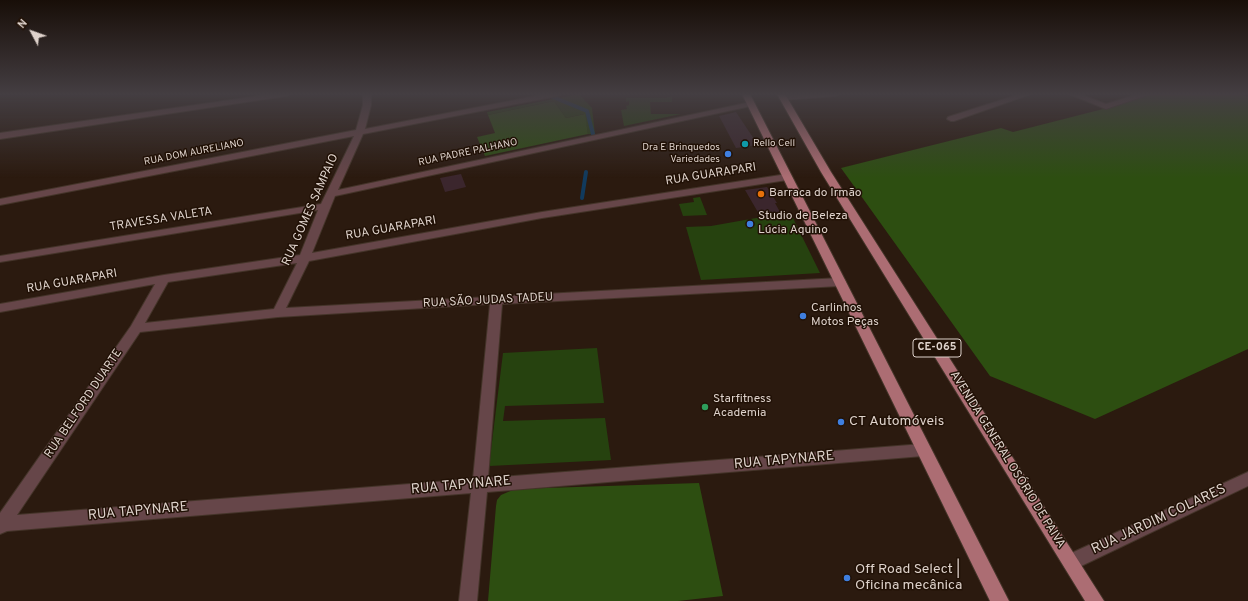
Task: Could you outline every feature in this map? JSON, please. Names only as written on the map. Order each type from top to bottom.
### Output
[{"type":"main road","points":[[760,122],[923,450],[1000,601]]},
{"type":"main road","name":"AVENIDA GENERAL OSÓRIO DE PAIVA","points":[[797,122],[826,172],[1095,601]]},
{"type":"street","points":[[0,136],[95,122]]},
{"type":"street","name":"RUA GOMES SAMPAIO","points":[[278,313],[305,258],[325,206],[360,132],[363,122]]},
{"type":"street","name":"RUA DOM AURELIANO","points":[[0,202],[409,122]]},
{"type":"street","name":"RUA PADRE PALHANO","points":[[331,194],[648,122]]},
{"type":"street","name":"RUA GUARAPARI","points":[[0,308],[164,279],[305,258],[542,215],[787,176]]},
{"type":"street","name":"TRAVESSA VALETA","points":[[0,258],[325,206]]},
{"type":"street","name":"RUA BELFORD DUARTE","points":[[1,525],[136,328],[164,279]]},
{"type":"street","name":"RUA SÃO JUDAS TADEU","points":[[136,328],[278,313],[840,282]]},
{"type":"street","points":[[468,601],[480,485],[496,300]]},
{"type":"street","name":"RUA TAPYNARE","points":[[1,525],[923,450]]},
{"type":"street","name":"RUA JARDIM COLARES","points":[[1071,562],[1248,478]]},
{"type":"green space","points":[[491,122],[586,122],[588,134],[485,156],[477,137],[495,133]]},
{"type":"green space","points":[[586,122],[594,122],[595,134],[588,134]]},
{"type":"green space","points":[[623,122],[643,122],[624,126]]},
{"type":"green space","points":[[1052,122],[1248,122],[1248,349],[1095,419],[990,376],[841,168],[1001,128],[1013,132]]},
{"type":"green space","points":[[700,197],[707,215],[683,216],[679,204],[694,202],[693,198]]},
{"type":"green space","points":[[790,212],[820,273],[701,280],[686,227],[711,226]]},
{"type":"green space","points":[[597,348],[604,403],[505,406],[503,421],[605,418],[611,460],[489,466],[503,353]]},
{"type":"green space","points":[[699,483],[723,596],[678,601],[488,601],[496,506],[497,500],[501,495],[515,489]]},
{"type":"building","points":[[722,122],[743,122],[758,145],[736,148]]},
{"type":"building","points":[[461,174],[466,187],[445,192],[440,178]]},
{"type":"building","points":[[767,187],[777,203],[775,203],[780,212],[759,214],[745,190]]},
{"type":"waterway","points":[[590,122],[593,134]]},
{"type":"waterway","points":[[582,198],[586,172]]},
{"type":"place","name":"Rello Cell","points":[[745,144]]},
{"type":"place","name":"Dra E Brinquedos Variedades","points":[[728,154]]},
{"type":"place","name":"Barraca do Irmão","points":[[761,194]]},
{"type":"place","name":"Studio de Beleza Lúcia Aquino","points":[[750,224]]},
{"type":"place","name":"Carlinhos Motos Peças","points":[[803,316]]},
{"type":"place","name":"Starfitness Academia","points":[[705,407]]},
{"type":"place","name":"CT Automóveis","points":[[841,422]]},
{"type":"place","name":"Off Road Select | Oficina mecânica","points":[[847,578]]}]
